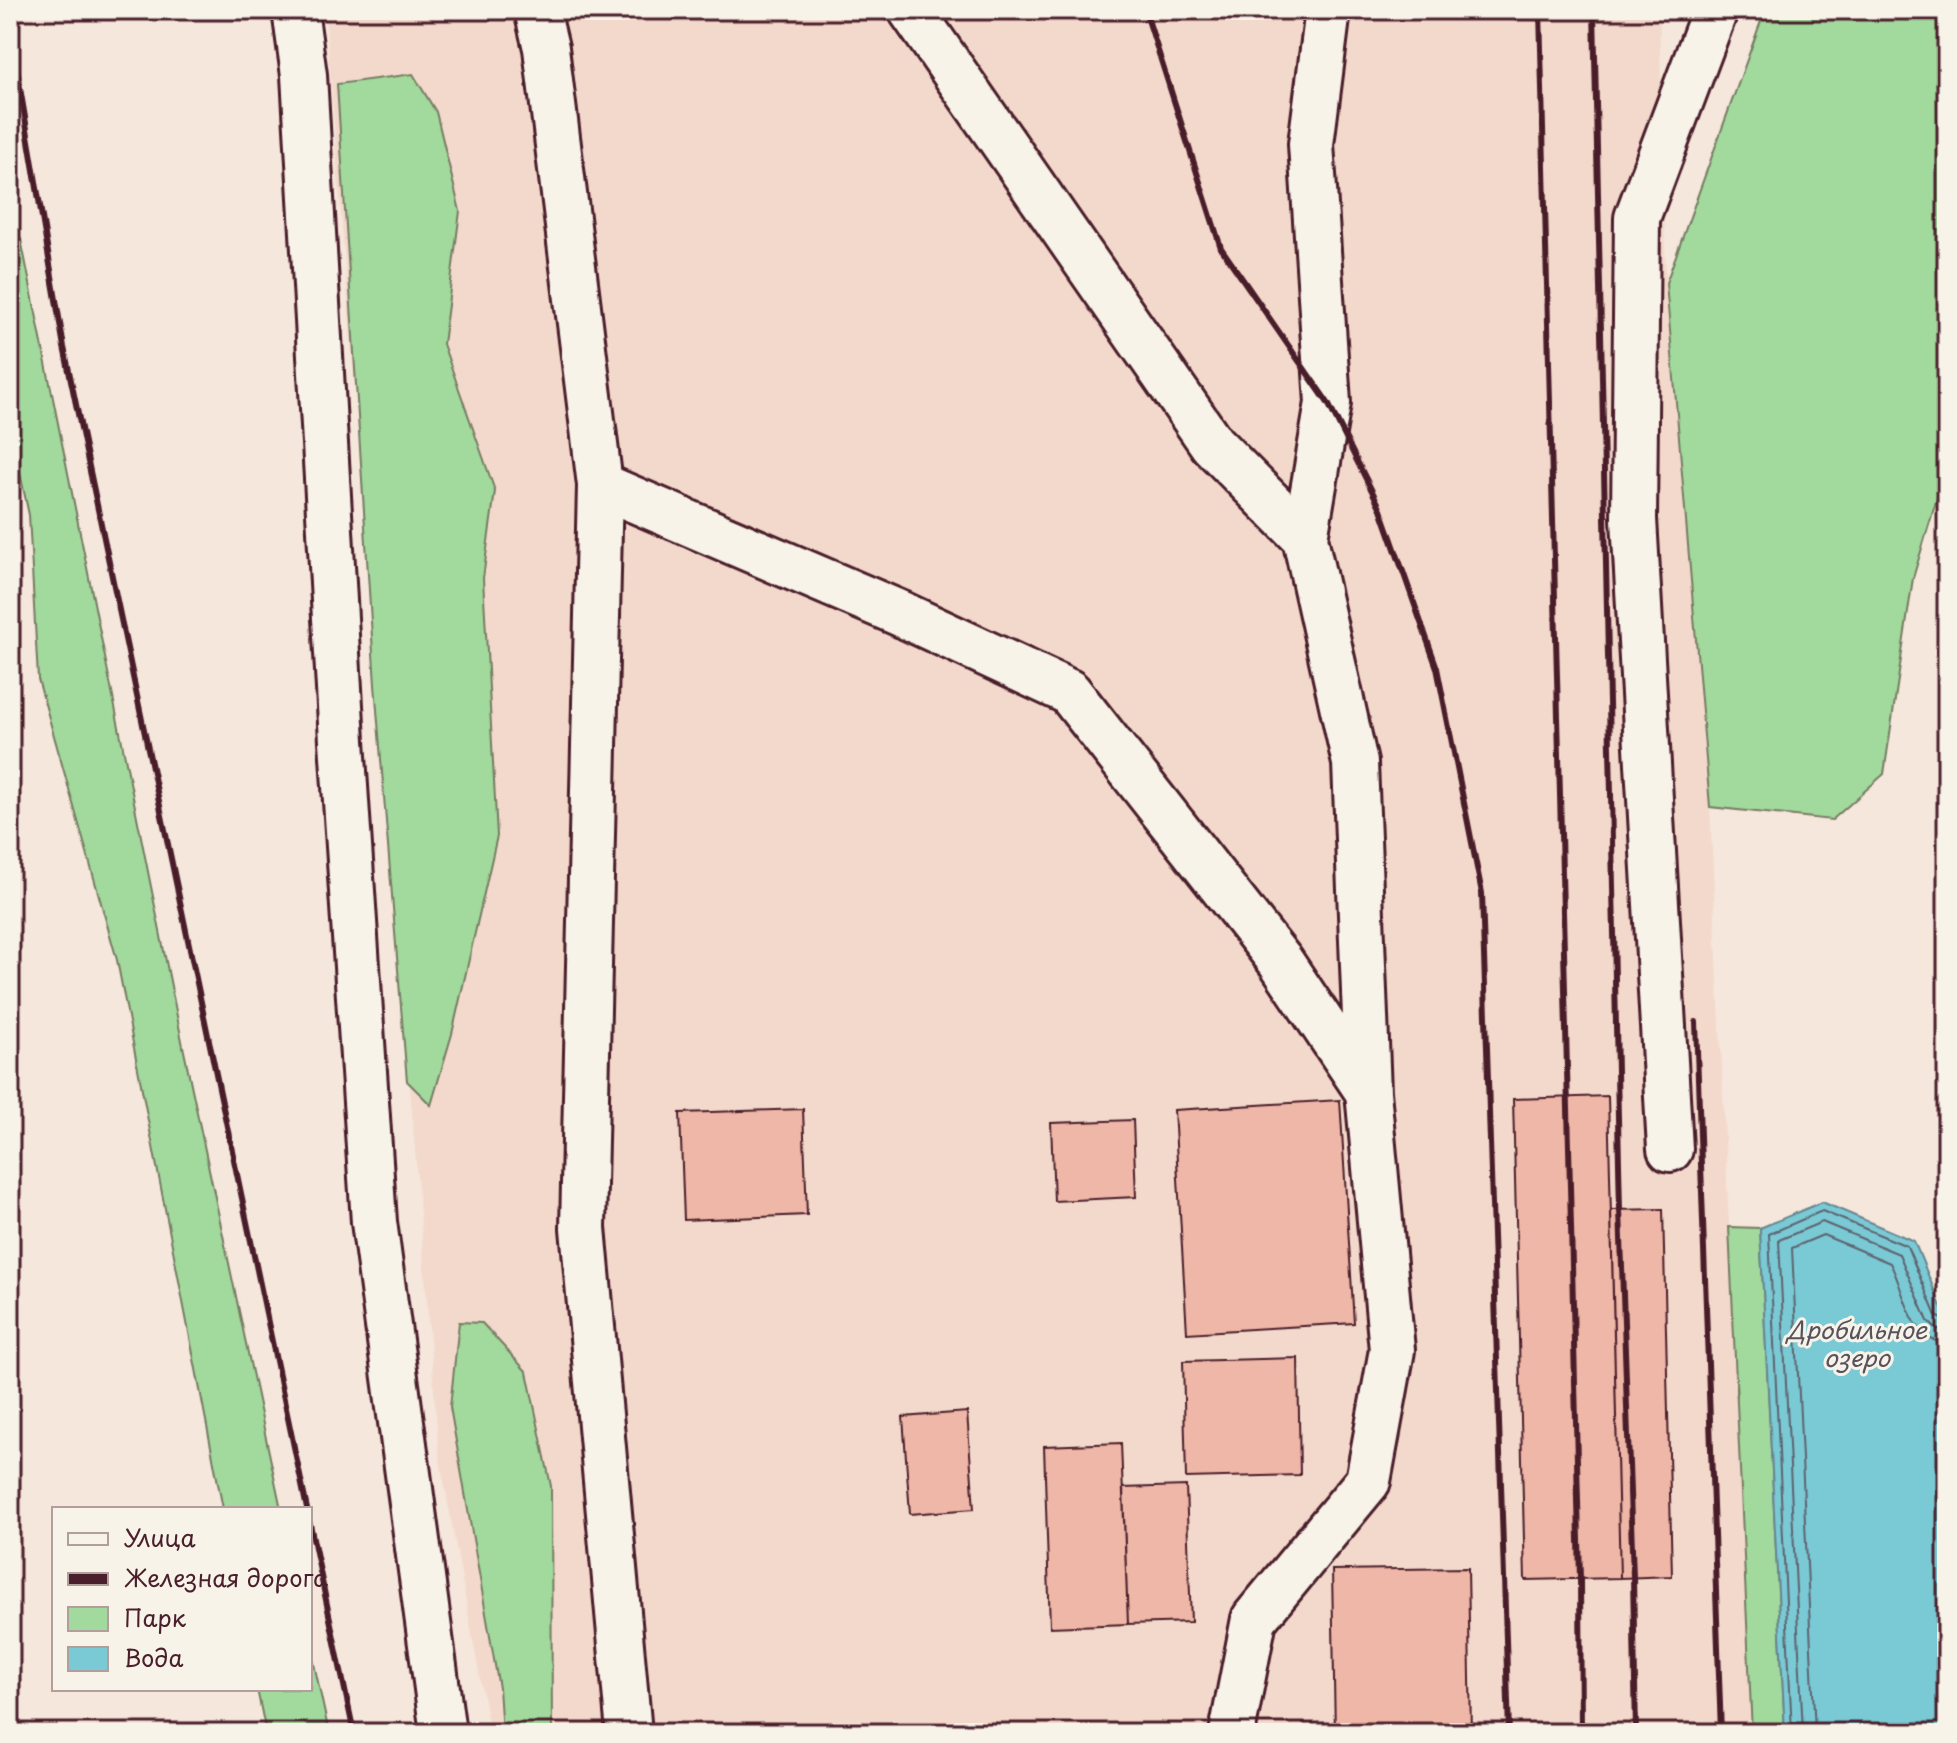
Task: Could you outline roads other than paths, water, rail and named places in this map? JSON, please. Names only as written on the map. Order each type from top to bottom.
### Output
[{"type":"lane","points":[[295,10],[304,75],[342,741],[374,1222],[443,1733]]},
{"type":"lane","points":[[537,10],[546,48],[600,485],[583,1228],[629,1733]]},
{"type":"lane","points":[[911,10],[1212,444],[1305,538]]},
{"type":"lane","points":[[1232,1733],[1254,1619],[1368,1481],[1392,1350],[1368,1092],[1355,763],[1305,538],[1328,403],[1311,144],[1328,10]]},
{"type":"lane","points":[[1670,1149],[1634,519],[1637,218],[1715,10]]},
{"type":"lane","points":[[600,485],[899,613],[1069,692],[1281,962],[1368,1092]]},
{"type":"water","name":"Дробильное озеро","points":[[1822,1202],[1914,1241],[1947,1321],[1947,1733],[1785,1733],[1760,1228]]},
{"type":"railway","points":[[1145,10],[1221,248],[1328,403],[1381,509],[1437,668],[1482,893],[1509,1733]]},
{"type":"railway","points":[[1540,10],[1580,1579],[1581,1733]]},
{"type":"railway","points":[[1594,10],[1620,1210],[1636,1733]]},
{"type":"railway","points":[[10,29],[64,347],[307,1507]]},
{"type":"railway","points":[[1696,1022],[1721,1733]]},
{"type":"railway","points":[[312,1534],[354,1733]]}]
